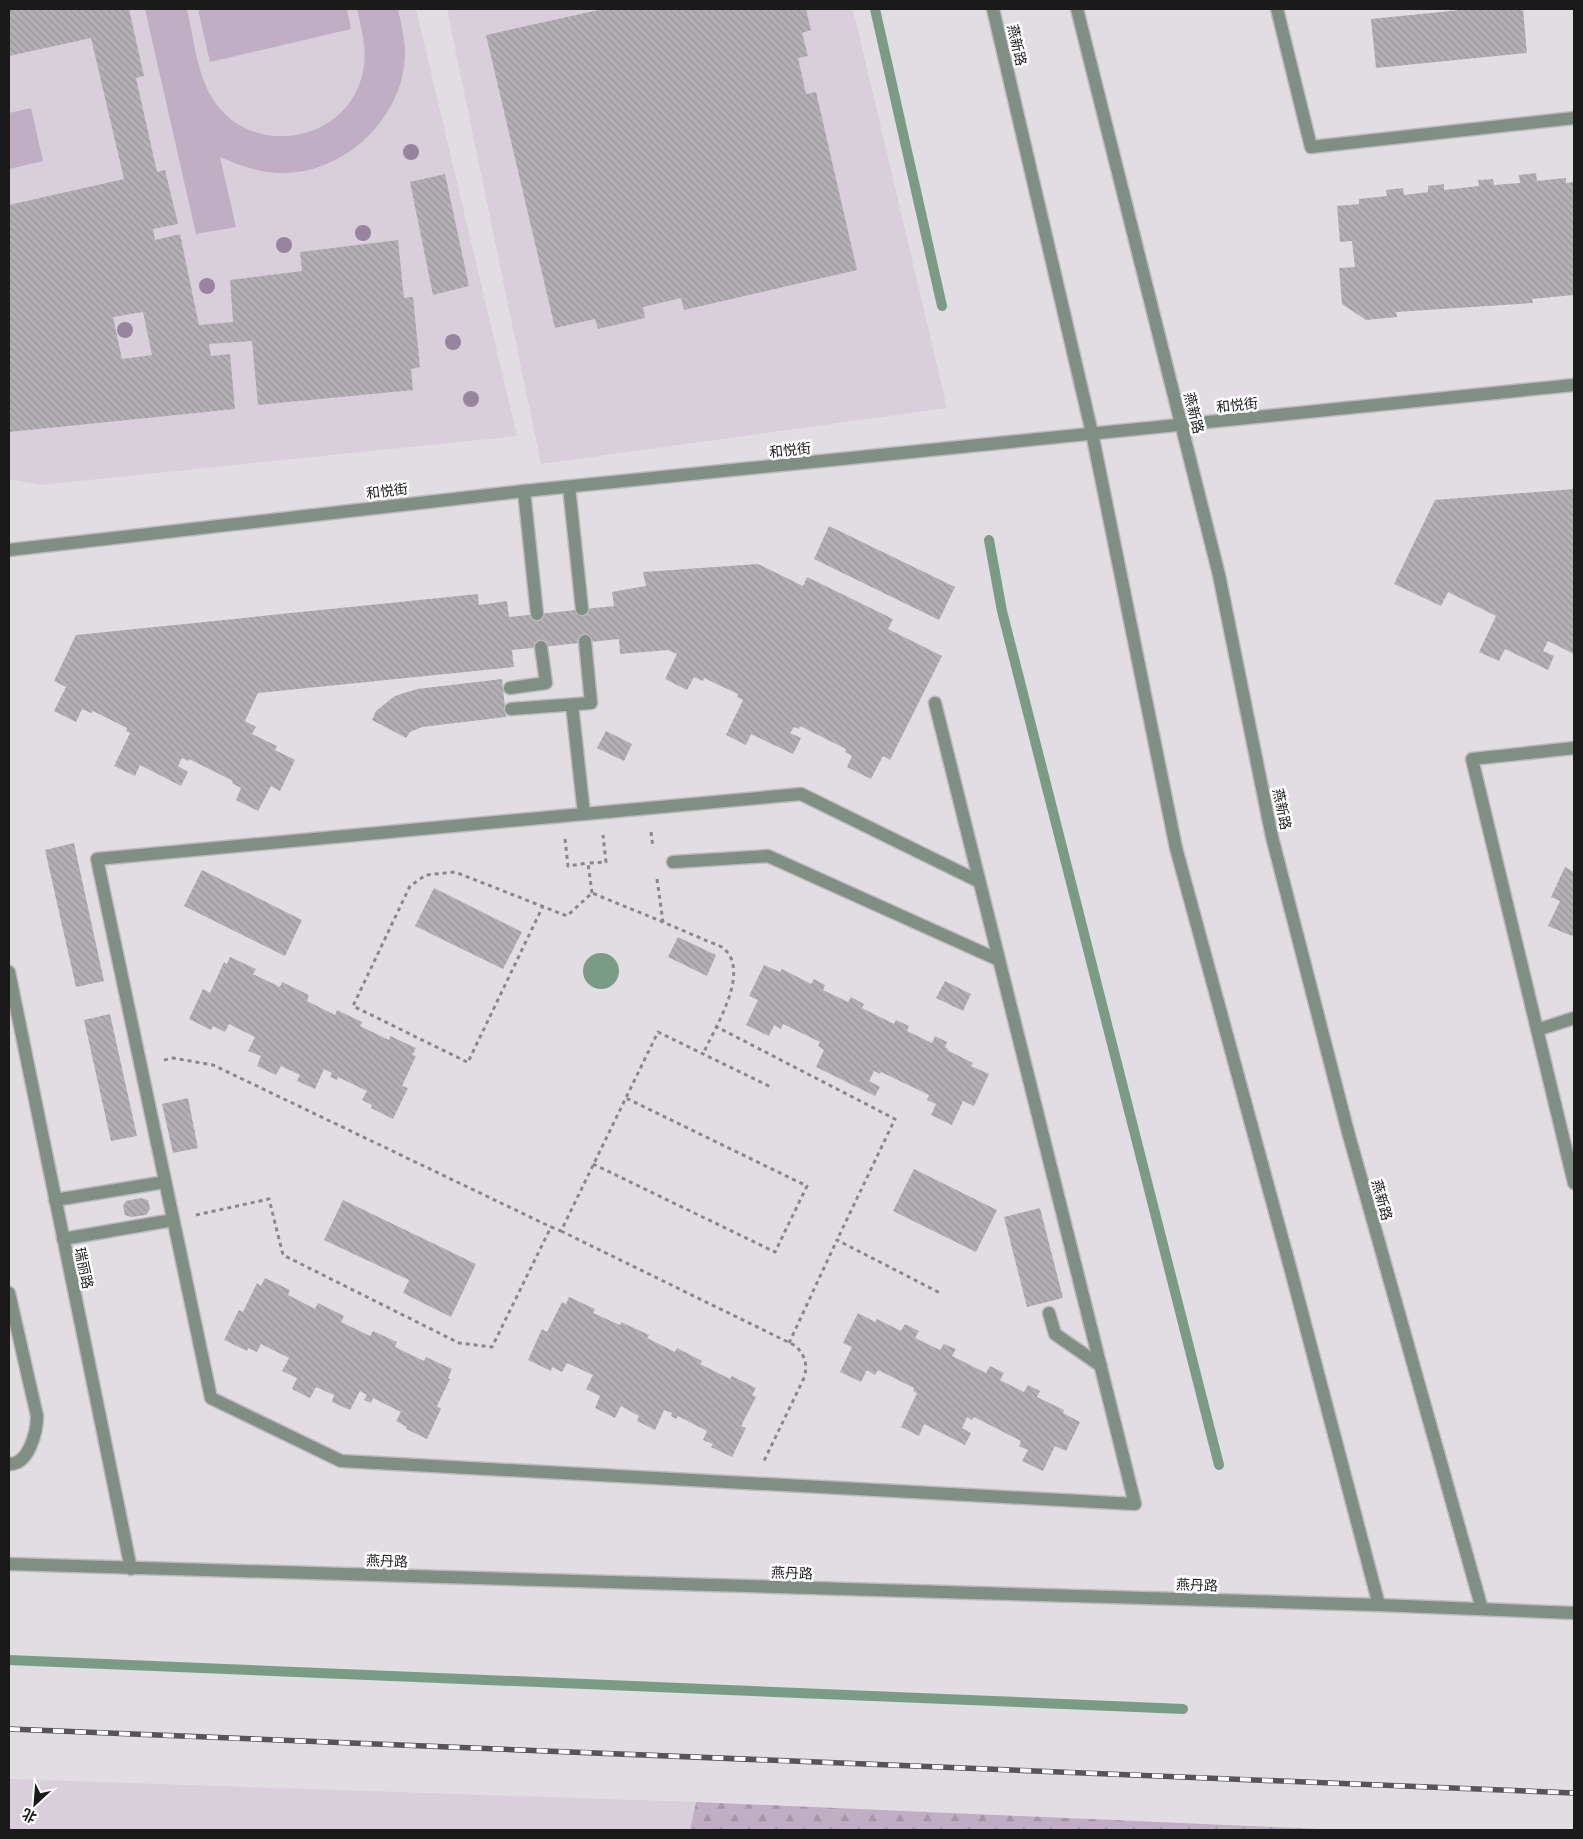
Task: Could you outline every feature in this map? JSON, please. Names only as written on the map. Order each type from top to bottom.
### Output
[{"type":"street","name":"燕新路","points":[[993,9],[1092,433],[1176,848],[1379,1605]]},
{"type":"street","name":"燕新路","points":[[1077,9],[1219,575],[1272,837],[1348,1132],[1482,1609]]},
{"type":"street","points":[[1277,9],[1311,147],[1574,118]]},
{"type":"street","name":"和悦街","points":[[9,550],[524,491],[1574,385]]},
{"type":"street","points":[[569,487],[582,609]]},
{"type":"street","points":[[524,491],[537,614]]},
{"type":"street","points":[[511,709],[592,703],[585,641]]},
{"type":"street","points":[[510,688],[546,683],[541,647]]},
{"type":"street","points":[[935,703],[1135,1504],[341,1461],[211,1398],[97,859],[801,794],[978,881]]},
{"type":"street","points":[[572,705],[584,814]]},
{"type":"street","points":[[1574,748],[1472,760],[1574,1183]]},
{"type":"street","points":[[672,862],[768,856],[999,960]]},
{"type":"street","name":"瑞丽路","points":[[9,972],[130,1569]]},
{"type":"street","points":[[1537,1030],[1574,1018]]},
{"type":"street","points":[[55,1200],[165,1182]]},
{"type":"street","points":[[63,1239],[173,1220]]},
{"type":"street","points":[[9,1293],[37,1416],[37,1426],[35,1437],[23,1458],[13,1465],[9,1464]]},
{"type":"street","points":[[1049,1313],[1055,1334],[1101,1366]]},
{"type":"street","name":"燕丹路","points":[[9,1564],[1379,1605],[1574,1613]]},
{"type":"path","points":[[648,807],[654,855]]},
{"type":"path","points":[[562,816],[568,866],[606,862],[600,812]]},
{"type":"path","points":[[588,863],[592,893]]},
{"type":"path","points":[[543,906],[468,1061],[353,1006],[410,886],[426,875],[455,872],[543,906],[566,916],[592,893]]},
{"type":"path","points":[[657,874],[663,922]]},
{"type":"path","points":[[592,893],[723,948],[730,958],[734,970],[731,995],[702,1054]]},
{"type":"path","points":[[716,1026],[894,1119],[789,1343]]},
{"type":"path","points":[[561,1231],[658,1032],[773,1088]]},
{"type":"path","points":[[140,1065],[172,1058],[212,1065],[561,1231],[796,1346],[806,1360],[806,1369],[753,1484]]},
{"type":"path","points":[[594,1164],[775,1252],[807,1186],[626,1098]]},
{"type":"path","points":[[173,1220],[269,1199],[282,1255],[459,1343],[492,1347],[551,1227]]},
{"type":"path","points":[[837,1240],[942,1294]]},
{"type":"shaded area","points":[[9,9],[416,9],[517,436],[40,485],[9,479]]},
{"type":"shaded area","points":[[447,9],[853,9],[947,408],[541,464]]},
{"type":"shaded area","points":[[601,953],[614,958],[619,971],[614,984],[601,989],[588,984],[583,971],[588,958]]},
{"type":"shaded area","points":[[9,1779],[696,1802],[690,1830],[9,1830]]},
{"type":"green space","points":[[145,9],[187,9],[202,76],[211,96],[227,116],[247,129],[270,136],[293,136],[316,129],[336,117],[352,99],[364,67],[364,42],[357,9],[398,9],[405,48],[402,78],[394,100],[382,121],[366,139],[346,154],[325,165],[302,171],[278,173],[255,170],[220,157],[236,227],[196,234]]},
{"type":"green space","points":[[198,9],[347,9],[351,29],[210,62]]},
{"type":"green space","points":[[31,108],[43,161],[9,169],[9,113]]},
{"type":"green space","points":[[696,1802],[1343,1830],[690,1830]]},
{"type":"building","points":[[9,9],[129,9],[144,76],[136,78],[157,172],[165,170],[178,224],[153,229],[155,240],[180,234],[199,325],[233,322],[230,280],[302,271],[300,252],[398,240],[404,298],[413,297],[420,367],[411,369],[413,390],[258,405],[252,341],[209,344],[211,356],[230,354],[235,409],[9,432],[9,205],[124,179],[91,38],[9,56]],"holes":[[[143,312],[152,355],[122,359],[113,317]]]},
{"type":"building","points":[[603,9],[806,9],[811,30],[802,33],[808,56],[798,58],[806,94],[816,92],[857,270],[684,310],[681,298],[643,307],[645,318],[598,329],[595,319],[555,328],[486,35]]},
{"type":"building","points":[[1470,9],[1523,9],[1527,53],[1376,68],[1371,19]]},
{"type":"building","points":[[1536,173],[1537,181],[1566,178],[1566,183],[1574,182],[1574,295],[1532,299],[1533,303],[1396,312],[1397,317],[1366,320],[1342,304],[1339,268],[1355,267],[1352,241],[1340,242],[1337,206],[1359,204],[1359,199],[1387,196],[1386,190],[1403,188],[1404,195],[1428,192],[1428,186],[1444,184],[1444,190],[1479,186],[1478,180],[1493,179],[1494,185],[1520,183],[1519,175]]},
{"type":"building","points":[[445,174],[469,286],[433,295],[410,182]]},
{"type":"building","points":[[1574,489],[1574,654],[1548,641],[1543,651],[1554,656],[1548,670],[1505,649],[1499,661],[1479,652],[1496,616],[1448,592],[1441,606],[1394,584],[1435,500]]},
{"type":"building","points":[[829,526],[955,587],[939,620],[814,559]]},
{"type":"building","points":[[758,564],[803,586],[807,577],[893,619],[888,629],[942,656],[890,760],[883,756],[871,779],[847,767],[852,756],[845,752],[846,749],[800,726],[799,729],[794,727],[790,733],[801,738],[793,754],[751,734],[746,745],[726,735],[743,700],[737,697],[738,694],[704,678],[703,681],[694,677],[687,690],[665,679],[677,654],[668,650],[620,654],[619,639],[512,650],[514,667],[258,693],[245,721],[256,727],[252,734],[277,746],[275,750],[295,760],[280,791],[271,786],[258,811],[236,800],[241,788],[232,783],[233,781],[189,759],[188,761],[182,758],[178,766],[188,772],[181,786],[140,765],[135,776],[114,766],[130,733],[126,731],[127,728],[93,711],[91,713],[82,709],[76,722],[54,711],[66,687],[54,681],[76,635],[478,594],[479,605],[507,601],[509,617],[614,606],[612,592],[646,586],[643,572]]},
{"type":"building","points":[[502,679],[506,717],[422,727],[410,732],[406,738],[372,720],[376,711],[395,696],[417,689]]},
{"type":"building","points":[[606,731],[632,744],[624,761],[597,748]]},
{"type":"building","points":[[74,843],[104,981],[76,987],[45,850]]},
{"type":"building","points":[[1565,867],[1574,872],[1574,930],[1572,936],[1548,926],[1560,901],[1551,897]]},
{"type":"building","points":[[202,870],[302,920],[285,956],[184,906]]},
{"type":"building","points":[[434,888],[522,932],[503,969],[415,926]]},
{"type":"building","points":[[678,937],[716,955],[707,976],[668,957]]},
{"type":"building","points":[[230,957],[256,969],[253,974],[280,987],[282,982],[309,995],[307,1001],[335,1015],[337,1010],[362,1022],[360,1026],[389,1040],[390,1036],[416,1048],[412,1055],[416,1056],[402,1086],[408,1088],[393,1119],[371,1108],[372,1105],[362,1100],[367,1091],[338,1077],[337,1080],[330,1077],[332,1073],[324,1069],[315,1089],[297,1081],[300,1075],[281,1066],[276,1075],[257,1066],[261,1056],[248,1051],[255,1037],[229,1024],[225,1032],[213,1026],[211,1030],[189,1019],[203,989],[210,993],[224,962],[227,964]]},
{"type":"building","points":[[764,965],[780,972],[782,969],[811,984],[814,979],[825,985],[823,990],[848,1002],[851,997],[864,1004],[862,1008],[894,1024],[896,1020],[909,1026],[907,1031],[932,1043],[935,1036],[947,1042],[945,1047],[947,1050],[973,1063],[971,1066],[989,1074],[974,1106],[963,1101],[952,1125],[931,1115],[936,1104],[927,1100],[929,1095],[881,1072],[880,1074],[874,1071],[869,1081],[880,1087],[875,1096],[816,1067],[824,1050],[818,1046],[820,1042],[783,1024],[781,1029],[774,1025],[769,1036],[746,1025],[758,1000],[749,996]]},
{"type":"building","points":[[945,981],[971,994],[963,1011],[936,998]]},
{"type":"building","points":[[110,1014],[137,1136],[111,1141],[84,1020]]},
{"type":"building","points":[[188,1098],[198,1148],[173,1153],[162,1104]]},
{"type":"building","points":[[914,1169],[997,1210],[976,1252],[893,1211]]},
{"type":"building","points":[[141,1198],[148,1200],[150,1209],[146,1215],[131,1217],[125,1215],[123,1206],[126,1201]]},
{"type":"building","points":[[343,1200],[476,1264],[451,1317],[403,1293],[409,1280],[324,1240]]},
{"type":"building","points":[[1040,1208],[1063,1298],[1027,1307],[1004,1217]]},
{"type":"building","points":[[265,1278],[290,1290],[288,1295],[315,1309],[318,1303],[344,1316],[341,1322],[370,1336],[373,1331],[397,1342],[395,1347],[424,1361],[426,1357],[452,1369],[448,1378],[450,1379],[437,1406],[441,1409],[427,1439],[406,1429],[407,1427],[396,1421],[401,1412],[373,1398],[371,1403],[364,1400],[367,1395],[360,1391],[350,1410],[332,1402],[334,1395],[316,1387],[310,1398],[292,1389],[297,1378],[282,1371],[289,1358],[261,1344],[257,1352],[248,1348],[247,1351],[224,1340],[239,1310],[243,1312],[257,1283],[261,1286]]},
{"type":"building","points":[[569,1297],[595,1309],[593,1313],[620,1325],[621,1322],[649,1335],[647,1338],[675,1352],[677,1348],[702,1361],[700,1364],[730,1379],[732,1376],[756,1388],[752,1395],[756,1397],[741,1426],[746,1428],[732,1457],[711,1447],[713,1444],[703,1440],[707,1431],[678,1416],[676,1419],[671,1416],[672,1413],[664,1410],[655,1430],[637,1421],[639,1416],[621,1406],[615,1418],[595,1408],[600,1396],[586,1389],[593,1375],[567,1363],[562,1372],[552,1367],[551,1371],[528,1360],[542,1329],[547,1332],[562,1302],[566,1304]]},
{"type":"building","points":[[858,1313],[875,1322],[877,1319],[901,1331],[905,1324],[919,1331],[915,1338],[940,1350],[944,1344],[956,1349],[952,1356],[986,1373],[990,1366],[1004,1373],[1000,1380],[1024,1392],[1028,1385],[1040,1391],[1037,1397],[1064,1410],[1063,1413],[1080,1422],[1066,1451],[1055,1446],[1043,1471],[1022,1461],[1028,1450],[1019,1446],[1021,1441],[974,1417],[972,1420],[967,1417],[962,1428],[971,1433],[965,1445],[924,1424],[919,1436],[901,1427],[917,1393],[913,1391],[914,1388],[878,1370],[875,1375],[867,1370],[861,1382],[840,1372],[852,1347],[843,1343]]},
{"type":"waterway","points":[[875,9],[942,306]]},
{"type":"waterway","points":[[989,540],[1002,611],[1219,1465]]},
{"type":"waterway","points":[[9,1660],[1183,1709]]},
{"type":"railway","points":[[9,1729],[1574,1793]]}]
